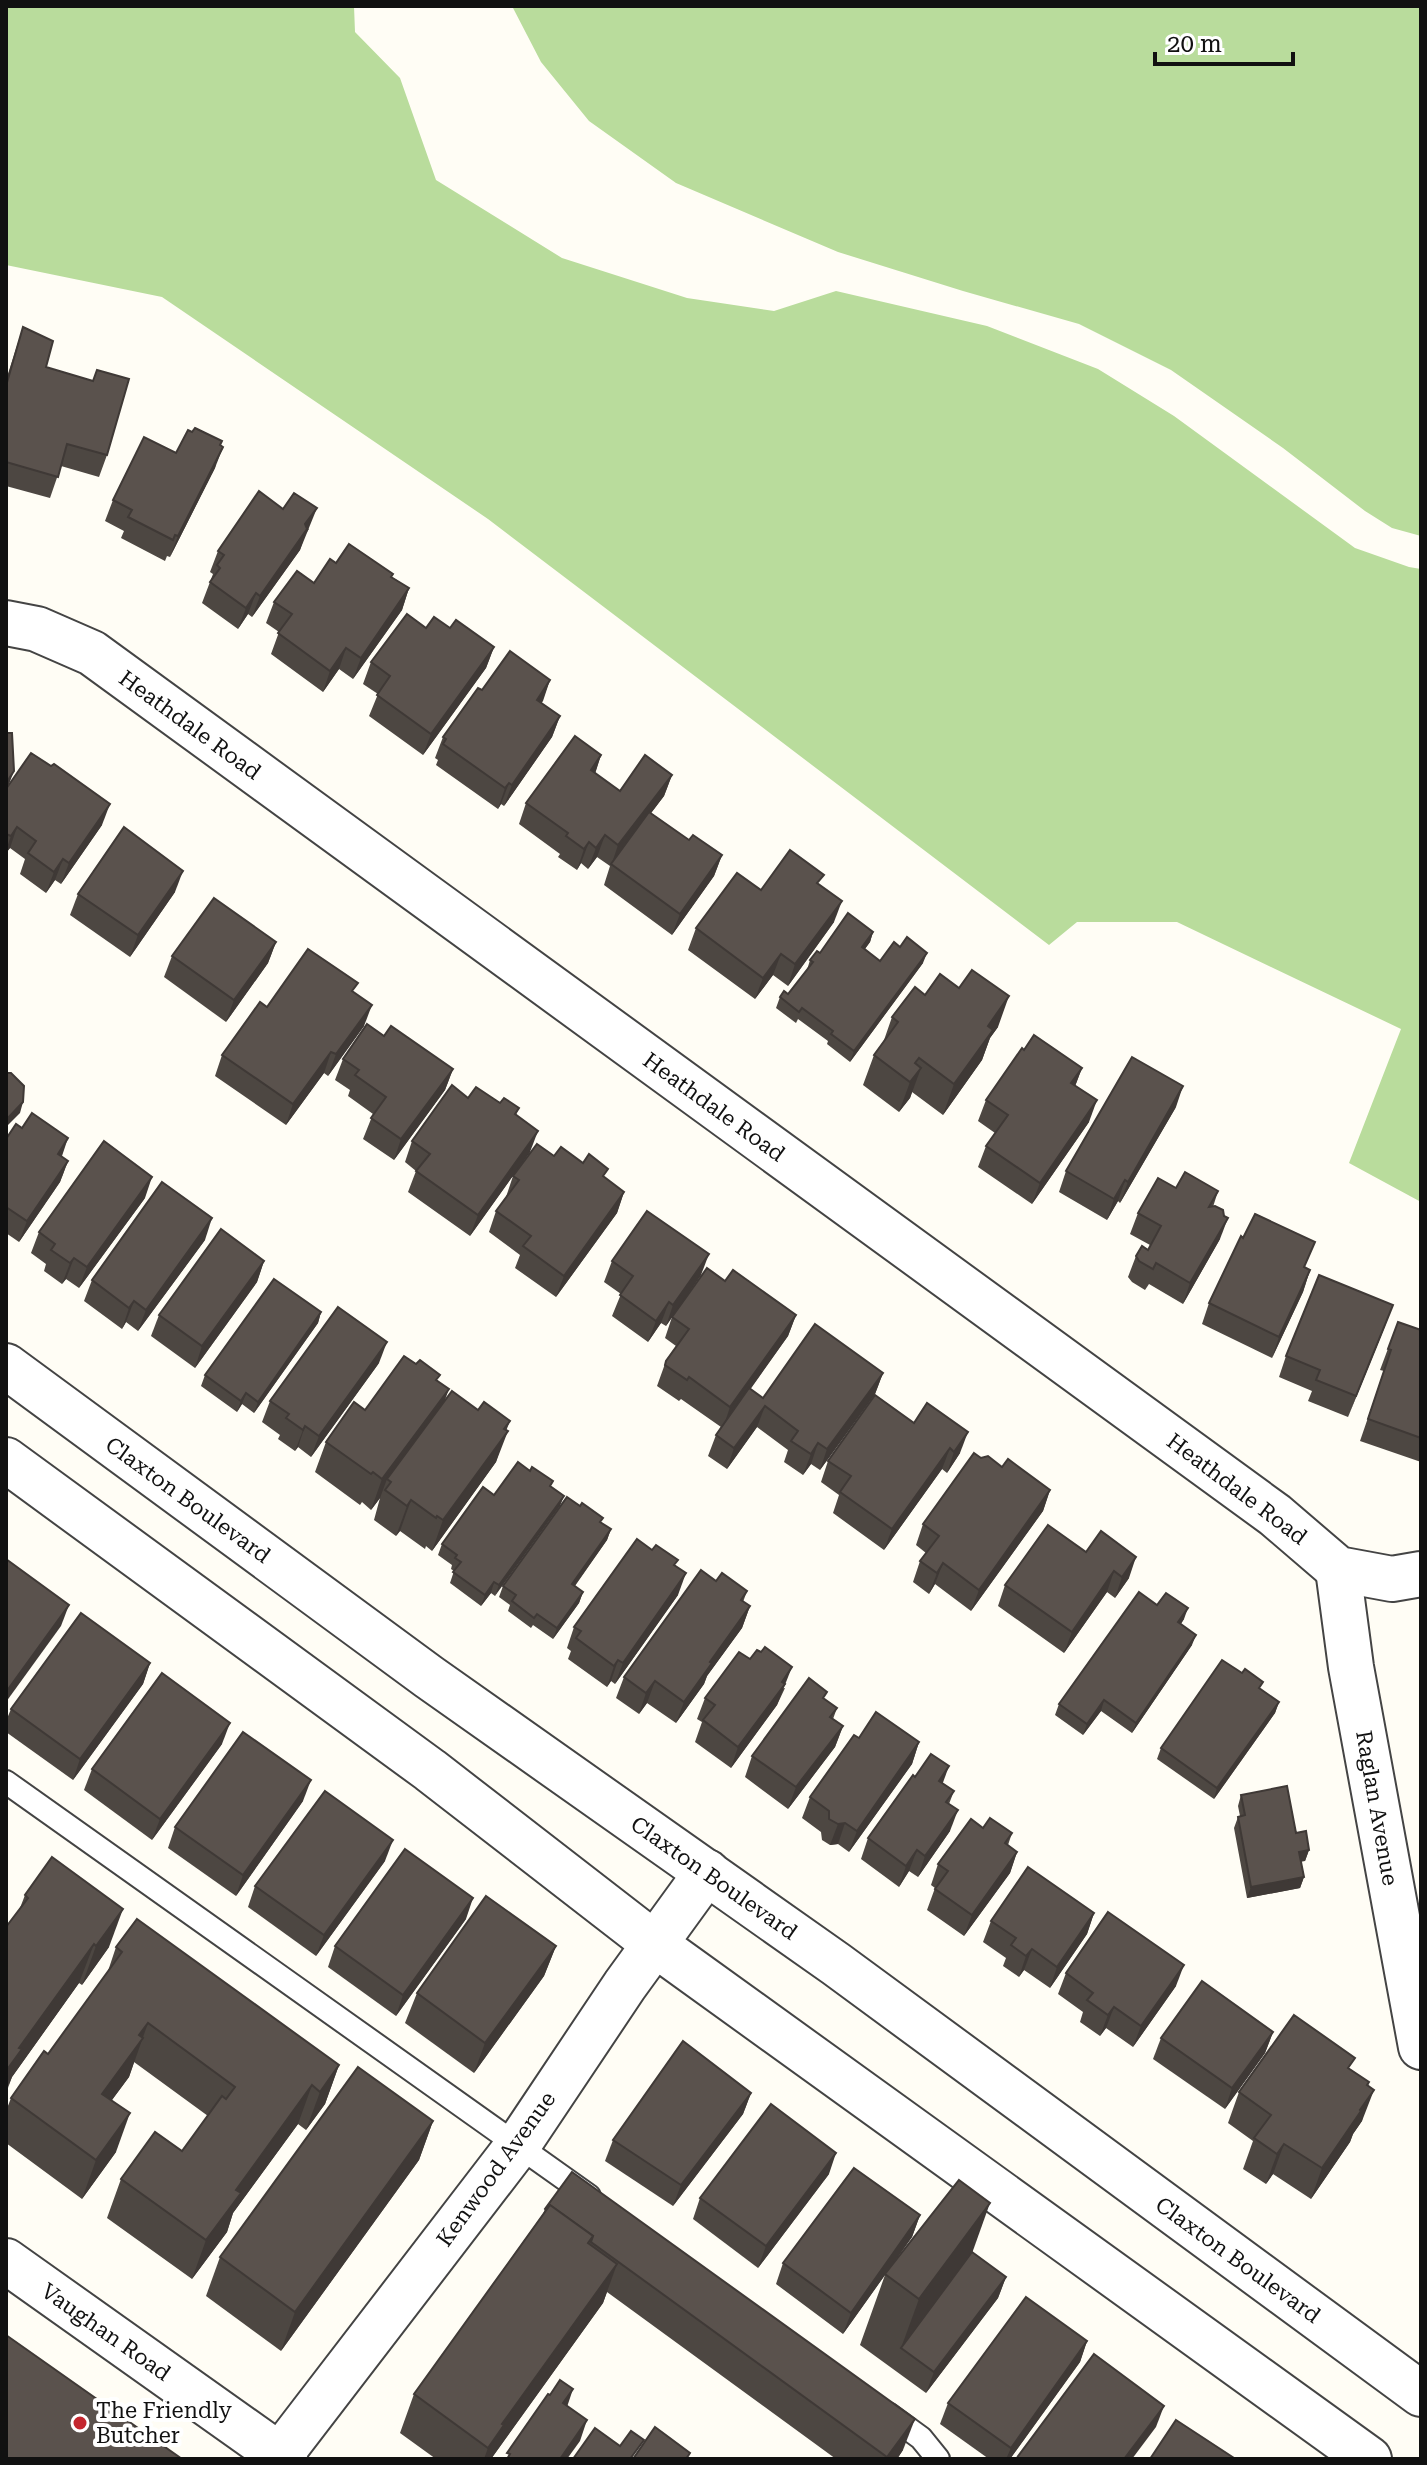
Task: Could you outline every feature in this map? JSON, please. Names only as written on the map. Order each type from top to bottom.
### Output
[{"type":"street","name":"Heathdale Road","points":[[6,623],[37,629],[92,653],[1275,1515],[1338,1569]]},
{"type":"street","name":"Claxton Boulevard","points":[[6,1366],[429,1677],[707,1872],[1421,2394]]},
{"type":"street","points":[[6,1460],[430,1770],[656,1945],[1369,2459]]},
{"type":"street","points":[[1338,1569],[1392,1579],[1421,1574]]},
{"type":"street","name":"Raglan Avenue","points":[[1338,1569],[1351,1667],[1421,2047]]},
{"type":"street","name":"Kenwood Avenue","points":[[280,2458],[518,2145],[625,1985],[707,1872]]},
{"type":"street","name":"Vaughan Road","points":[[6,2261],[280,2458]]},
{"type":"lane","points":[[6,1782],[607,2209]]},
{"type":"lane","points":[[871,2401],[921,2438],[938,2459]]},
{"type":"green space","points":[[6,6],[354,6],[355,32],[400,78],[436,180],[562,258],[687,298],[774,311],[836,291],[987,326],[1098,369],[1174,416],[1355,548],[1421,569],[1421,1202],[1349,1163],[1401,1029],[1177,922],[1077,922],[1049,945],[488,519],[162,297],[6,265]]},
{"type":"green space","points":[[512,6],[1421,6],[1421,536],[1392,528],[1365,511],[1283,448],[1171,370],[1079,324],[838,252],[676,183],[589,121],[541,62]]},
{"type":"building","points":[[23,327],[53,341],[46,367],[93,381],[97,370],[129,379],[107,455],[67,444],[58,477],[6,462],[6,386]]},
{"type":"building","points":[[195,428],[222,441],[220,445],[223,447],[178,536],[175,535],[173,540],[128,517],[132,510],[113,500],[144,437],[176,453],[188,430],[192,432]]},
{"type":"building","points":[[259,491],[283,509],[294,493],[317,508],[305,524],[307,529],[260,596],[256,593],[246,608],[210,582],[220,568],[217,565],[224,555],[218,551]]},
{"type":"building","points":[[349,544],[409,588],[361,658],[346,648],[330,671],[278,633],[292,614],[274,602],[297,571],[314,583],[330,559],[336,563]]},
{"type":"building","points":[[407,614],[426,628],[434,617],[450,628],[456,620],[494,647],[431,734],[377,695],[390,676],[371,662]]},
{"type":"building","points":[[510,651],[550,680],[537,700],[560,716],[512,785],[509,783],[505,788],[443,744],[446,739],[443,737],[478,688],[482,690]]},
{"type":"building","points":[[6,733],[12,733],[14,771],[6,783]]},
{"type":"building","points":[[575,736],[601,755],[591,770],[620,791],[645,755],[672,775],[618,845],[605,835],[596,848],[589,842],[584,849],[566,836],[568,833],[526,803]]},
{"type":"building","points":[[31,753],[51,766],[54,764],[110,804],[69,863],[63,859],[54,872],[28,853],[36,841],[17,827],[11,836],[6,834],[6,789]]},
{"type":"building","points":[[649,812],[689,840],[693,835],[722,855],[680,914],[611,864]]},
{"type":"building","points":[[124,827],[183,871],[138,935],[78,894]]},
{"type":"building","points":[[790,850],[824,875],[817,883],[842,901],[795,964],[781,954],[763,978],[696,928],[737,873],[761,890]]},
{"type":"building","points":[[214,898],[276,942],[234,1000],[172,956]]},
{"type":"building","points":[[848,913],[873,932],[862,947],[880,961],[894,942],[900,947],[907,937],[927,953],[854,1051],[802,1008],[799,1012],[780,997],[784,991],[788,994],[813,962],[810,960],[817,951],[820,953]]},
{"type":"building","points":[[308,949],[358,983],[352,991],[372,1005],[336,1054],[331,1052],[293,1104],[222,1055],[260,1002],[267,1007]]},
{"type":"building","points":[[972,970],[1009,996],[988,1026],[993,1030],[954,1084],[919,1058],[915,1063],[921,1068],[910,1082],[874,1055],[898,1022],[892,1017],[915,987],[925,995],[940,974],[959,988]]},
{"type":"building","points":[[367,1024],[384,1036],[391,1026],[453,1069],[401,1139],[371,1118],[386,1097],[355,1075],[359,1070],[343,1059]]},
{"type":"building","points":[[1034,1035],[1082,1068],[1071,1083],[1097,1100],[1040,1183],[986,1146],[1008,1115],[986,1100]]},
{"type":"building","points":[[1132,1057],[1183,1086],[1128,1182],[1125,1180],[1114,1199],[1066,1171]]},
{"type":"building","points":[[6,1073],[11,1073],[24,1086],[23,1102],[6,1120]]},
{"type":"building","points":[[452,1085],[468,1098],[476,1087],[500,1103],[504,1098],[519,1108],[515,1114],[538,1131],[478,1215],[416,1171],[430,1154],[412,1141]]},
{"type":"building","points":[[32,1113],[68,1138],[58,1154],[68,1161],[27,1221],[6,1207],[6,1139],[16,1124],[22,1128]]},
{"type":"building","points":[[104,1141],[152,1177],[87,1267],[74,1258],[70,1263],[51,1250],[55,1244],[39,1232]]},
{"type":"building","points":[[537,1144],[554,1156],[561,1147],[583,1163],[589,1154],[608,1169],[603,1176],[624,1192],[564,1276],[523,1246],[531,1236],[496,1211],[519,1180],[513,1176]]},
{"type":"building","points":[[1185,1172],[1218,1191],[1209,1207],[1223,1210],[1228,1218],[1190,1283],[1156,1263],[1153,1269],[1136,1256],[1142,1246],[1148,1250],[1161,1226],[1138,1213],[1158,1178],[1176,1188]]},
{"type":"building","points":[[162,1182],[212,1218],[146,1310],[134,1301],[129,1308],[92,1280]]},
{"type":"building","points":[[647,1211],[709,1254],[673,1305],[669,1302],[656,1321],[620,1295],[633,1276],[612,1261]]},
{"type":"building","points":[[1255,1214],[1315,1242],[1304,1267],[1310,1270],[1279,1337],[1209,1303]]},
{"type":"building","points":[[221,1229],[264,1261],[202,1346],[159,1315]]},
{"type":"building","points":[[707,1268],[725,1281],[733,1270],[796,1315],[730,1407],[689,1377],[687,1380],[665,1365],[689,1329],[672,1317]]},
{"type":"building","points":[[1319,1275],[1393,1305],[1356,1396],[1316,1380],[1320,1370],[1286,1356]]},
{"type":"building","points":[[274,1279],[321,1312],[258,1402],[246,1393],[241,1401],[205,1375]]},
{"type":"building","points":[[338,1307],[387,1342],[319,1436],[286,1418],[289,1414],[270,1401]]},
{"type":"building","points":[[1398,1322],[1421,1330],[1421,1438],[1368,1419]]},
{"type":"building","points":[[815,1324],[883,1373],[827,1449],[818,1443],[811,1454],[791,1441],[798,1431],[765,1406],[734,1448],[716,1435],[749,1388],[763,1398]]},
{"type":"building","points":[[404,1356],[416,1364],[420,1360],[440,1375],[436,1380],[449,1389],[382,1479],[326,1442],[354,1402],[365,1410]]},
{"type":"building","points":[[452,1391],[478,1410],[484,1402],[510,1421],[504,1429],[508,1431],[443,1520],[411,1500],[407,1506],[385,1490],[391,1482],[387,1479]]},
{"type":"building","points":[[875,1395],[914,1423],[927,1403],[968,1432],[954,1452],[950,1448],[892,1529],[840,1492],[851,1476],[828,1461]]},
{"type":"building","points":[[974,1453],[981,1458],[988,1456],[1002,1467],[1008,1459],[1050,1490],[979,1590],[943,1563],[937,1573],[920,1561],[939,1536],[923,1524]]},
{"type":"building","points":[[518,1462],[553,1481],[550,1486],[564,1496],[499,1585],[494,1582],[485,1595],[453,1572],[461,1562],[442,1544],[483,1487],[494,1495]]},
{"type":"building","points":[[567,1497],[603,1518],[600,1522],[611,1529],[572,1584],[583,1592],[557,1628],[537,1614],[534,1618],[512,1601],[516,1595],[503,1586]]},
{"type":"building","points":[[1048,1525],[1086,1552],[1101,1531],[1136,1557],[1122,1577],[1114,1571],[1072,1632],[1005,1585]]},
{"type":"building","points":[[637,1539],[652,1550],[656,1545],[678,1560],[674,1565],[686,1573],[623,1663],[618,1660],[614,1666],[576,1638],[581,1631],[574,1627]]},
{"type":"building","points":[[6,1559],[69,1605],[6,1692]]},
{"type":"building","points":[[701,1570],[716,1581],[722,1573],[747,1591],[741,1600],[750,1606],[684,1702],[655,1681],[646,1693],[624,1677]]},
{"type":"building","points":[[1139,1592],[1157,1605],[1166,1593],[1188,1608],[1178,1622],[1196,1635],[1136,1723],[1104,1700],[1087,1724],[1059,1704]]},
{"type":"building","points":[[81,1613],[150,1663],[80,1759],[11,1709]]},
{"type":"building","points":[[765,1647],[792,1667],[782,1682],[785,1684],[738,1747],[703,1720],[715,1705],[705,1698],[739,1652],[750,1659],[757,1650],[761,1652]]},
{"type":"building","points":[[1222,1660],[1242,1673],[1245,1669],[1263,1682],[1259,1688],[1279,1702],[1217,1788],[1161,1748]]},
{"type":"building","points":[[162,1673],[230,1723],[160,1819],[92,1769]]},
{"type":"building","points":[[809,1678],[827,1692],[823,1698],[837,1708],[830,1717],[843,1726],[796,1787],[752,1756]]},
{"type":"building","points":[[876,1712],[919,1742],[857,1831],[845,1823],[838,1824],[829,1819],[829,1811],[810,1797],[854,1735],[859,1738]]},
{"type":"building","points":[[243,1732],[311,1780],[243,1875],[175,1827]]},
{"type":"building","points":[[931,1754],[949,1766],[939,1781],[954,1791],[946,1802],[958,1810],[925,1856],[917,1850],[906,1866],[868,1838]]},
{"type":"building","points":[[1287,1786],[1296,1833],[1306,1831],[1309,1850],[1299,1852],[1304,1877],[1251,1887],[1238,1817],[1245,1815],[1241,1795]]},
{"type":"building","points":[[325,1791],[393,1840],[324,1935],[255,1886]]},
{"type":"building","points":[[990,1818],[1012,1833],[1005,1843],[1017,1852],[972,1915],[935,1889],[948,1871],[938,1864],[971,1819],[983,1828]]},
{"type":"building","points":[[405,1849],[473,1898],[403,1995],[335,1946]]},
{"type":"building","points":[[52,1857],[123,1909],[96,1946],[94,1944],[19,2048],[22,2049],[6,2071],[6,1927],[28,1898],[25,1895]]},
{"type":"building","points":[[1028,1867],[1094,1913],[1057,1967],[1032,1949],[1026,1956],[1011,1945],[1016,1938],[991,1921]]},
{"type":"building","points":[[486,1896],[556,1946],[485,2043],[417,1993]]},
{"type":"building","points":[[1108,1912],[1184,1965],[1141,2026],[1114,2007],[1108,2015],[1087,2000],[1093,1993],[1066,1973]]},
{"type":"building","points":[[137,1919],[339,2065],[320,2092],[312,2085],[236,2190],[241,2193],[206,2240],[121,2179],[155,2132],[182,2151],[222,2096],[226,2099],[235,2087],[148,2023],[139,2035],[143,2038],[102,2094],[130,2113],[96,2160],[11,2098],[44,2051],[48,2054],[122,1952],[116,1947]]},
{"type":"building","points":[[1202,1981],[1273,2032],[1232,2088],[1161,2038]]},
{"type":"building","points":[[1294,2015],[1355,2058],[1348,2068],[1369,2082],[1367,2085],[1374,2090],[1322,2168],[1284,2144],[1277,2154],[1254,2138],[1271,2115],[1239,2092]]},
{"type":"building","points":[[683,2041],[751,2093],[681,2185],[613,2140]]},
{"type":"building","points":[[358,2067],[433,2121],[295,2312],[220,2257]]},
{"type":"building","points":[[771,2104],[836,2153],[766,2246],[700,2198]]},
{"type":"building","points":[[854,2168],[920,2215],[851,2313],[783,2263]]},
{"type":"building","points":[[572,2172],[915,2419],[887,2457],[591,2242],[593,2236],[550,2205],[546,2210]]},
{"type":"building","points":[[959,2180],[990,2203],[919,2299],[885,2274]]},
{"type":"building","points":[[550,2205],[593,2236],[588,2243],[617,2264],[488,2448],[414,2394]]},
{"type":"building","points":[[972,2252],[1006,2277],[934,2372],[901,2348]]},
{"type":"building","points":[[1026,2297],[1087,2341],[1011,2448],[948,2403]]},
{"type":"building","points":[[6,2335],[182,2459],[6,2459]]},
{"type":"building","points":[[1094,2354],[1164,2406],[1124,2459],[1016,2459]]},
{"type":"building","points":[[560,2380],[573,2389],[563,2403],[587,2420],[560,2459],[507,2459],[510,2454],[507,2453]]},
{"type":"building","points":[[1176,2420],[1234,2458],[1234,2459],[1150,2459]]},
{"type":"building","points":[[655,2427],[690,2453],[686,2459],[633,2459]]},
{"type":"building","points":[[595,2428],[620,2446],[631,2431],[644,2440],[630,2459],[573,2459]]},
{"type":"place","name":"The Friendly Butcher","points":[[80,2423]]}]
